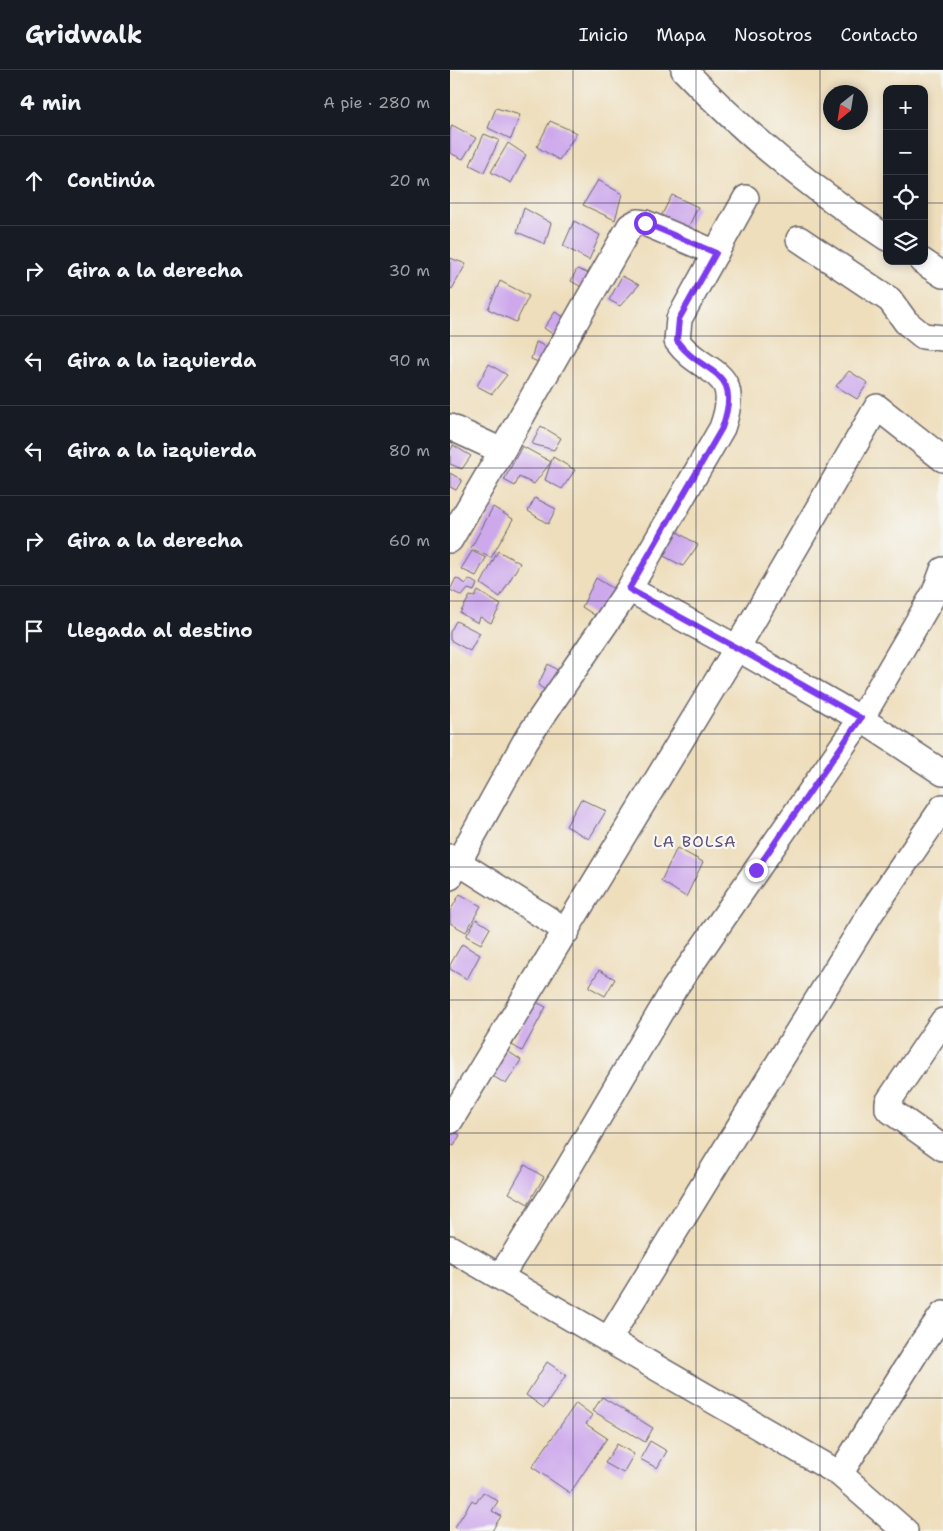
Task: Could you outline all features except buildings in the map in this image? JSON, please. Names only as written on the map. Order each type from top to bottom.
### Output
[{"type":"street","points":[[684,70],[715,103],[792,170],[883,235]]},
{"type":"street","points":[[567,931],[453,865],[526,740],[629,589],[722,428],[728,411],[727,391],[722,378],[685,352],[677,341],[679,319],[746,198]]},
{"type":"street","points":[[450,540],[456,516],[502,451],[630,226],[637,222],[645,223],[716,253]]},
{"type":"street","points":[[799,239],[890,300],[906,322],[923,336],[943,338]]},
{"type":"street","points":[[928,265],[943,275]]},
{"type":"street","points":[[450,1121],[737,648],[877,407],[943,459]]},
{"type":"street","points":[[450,427],[502,451]]},
{"type":"street","points":[[500,1277],[565,1174],[674,989],[861,718],[935,592],[943,570]]},
{"type":"street","points":[[629,589],[861,718],[943,773]]},
{"type":"street","points":[[608,1340],[867,920],[943,807]]},
{"type":"street","points":[[943,1021],[888,1102],[888,1109],[943,1148]]},
{"type":"street","points":[[450,1248],[840,1474],[905,1531]]},
{"type":"street","points":[[840,1474],[918,1349],[943,1314]]},
{"type":"district","name":"LA BOLSA","points":[[695,841]]},
{"type":"route","points":[[645,223],[716,253],[679,319],[677,341],[685,352],[711,368],[722,378],[727,391],[728,411],[722,428],[629,589],[861,718],[756,870]]}]
